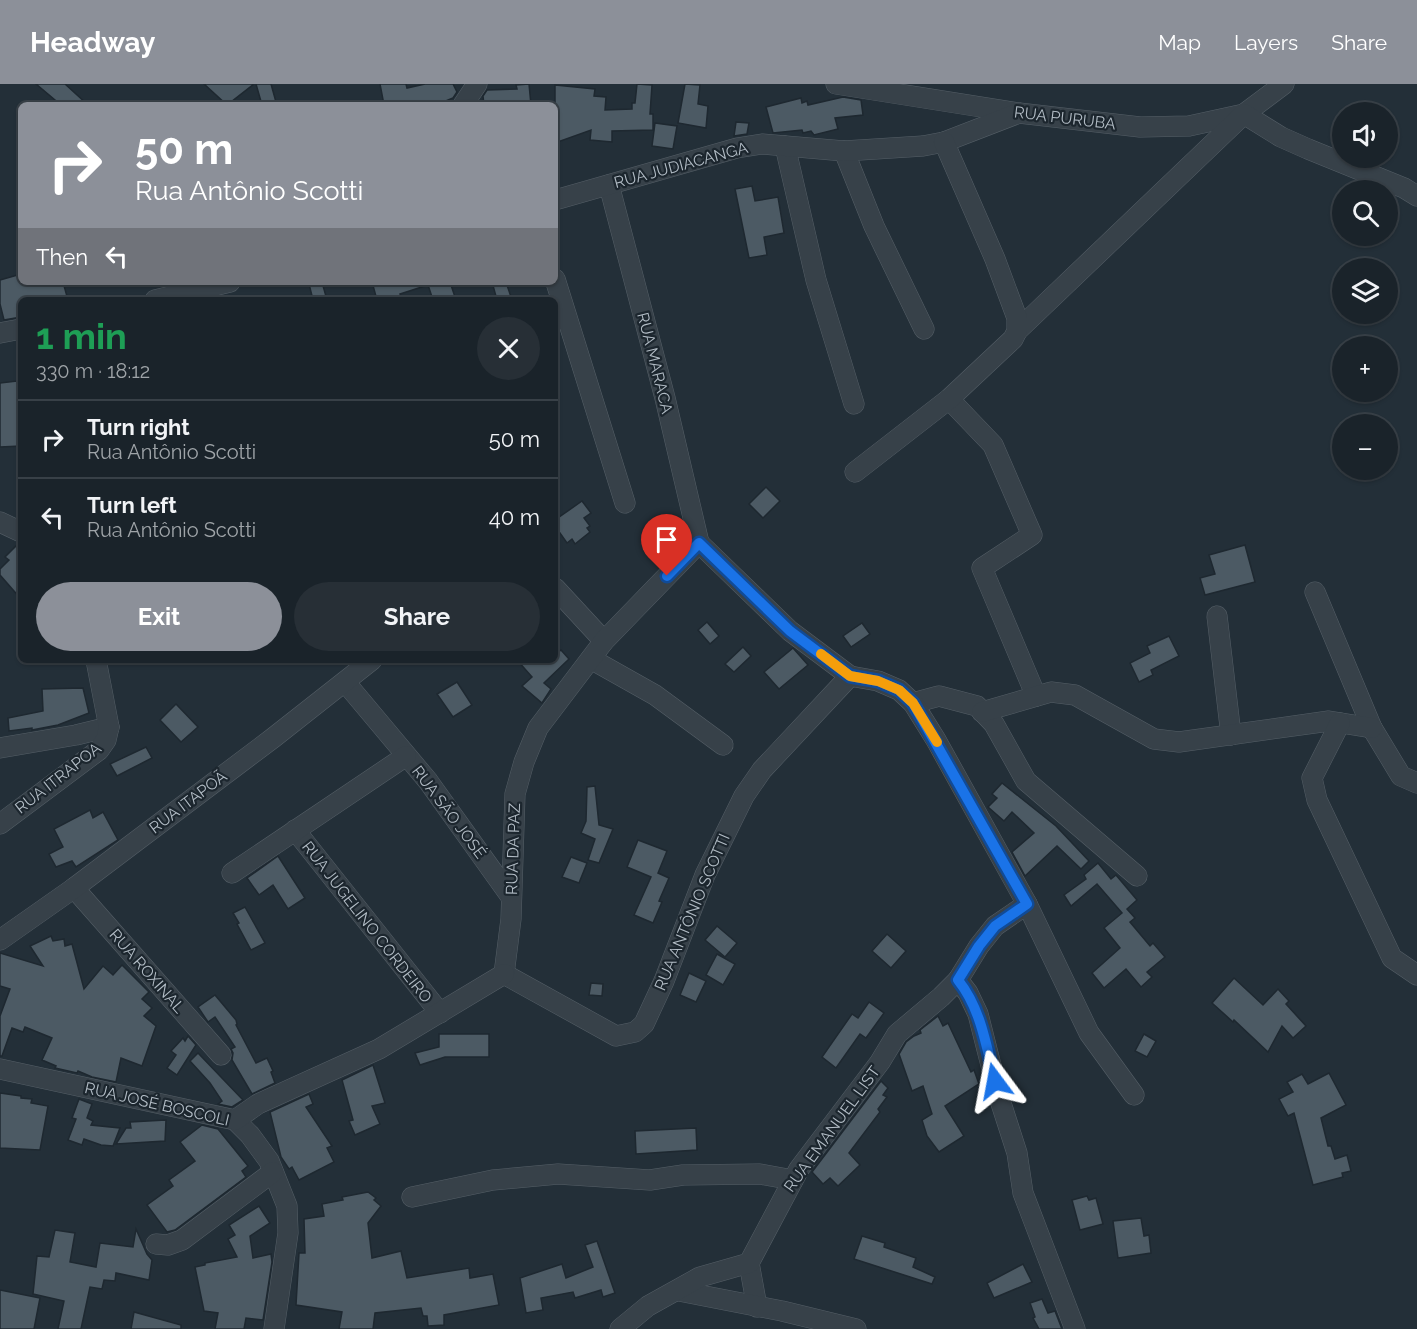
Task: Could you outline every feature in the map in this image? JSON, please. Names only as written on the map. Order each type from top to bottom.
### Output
[{"type":"street","points":[[465,102],[477,84]]},
{"type":"street","name":"RUA PURUBA","points":[[836,84],[1019,112],[1140,127],[1189,126],[1244,114],[1284,84]]},
{"type":"street","name":"RUA JUDIACANGA","points":[[558,199],[737,148],[762,144],[843,151],[944,142],[1019,112]]},
{"type":"street","points":[[855,472],[948,399],[1013,339],[1017,331],[1244,114],[1281,137],[1404,188],[1417,196]]},
{"type":"street","points":[[944,142],[995,259],[1017,318],[1017,331]]},
{"type":"street","points":[[785,146],[816,280],[854,404]]},
{"type":"street","points":[[843,151],[874,226],[924,329]]},
{"type":"street","name":"RUA MARACA","points":[[609,185],[665,398],[699,543]]},
{"type":"street","points":[[168,297],[218,285]]},
{"type":"street","points":[[557,285],[625,503]]},
{"type":"street","points":[[0,333],[18,330]]},
{"type":"street","points":[[948,399],[993,445],[1032,535],[982,568],[1036,696]]},
{"type":"street","points":[[0,522],[18,531]]},
{"type":"street","points":[[699,543],[790,631],[850,676],[878,681],[899,690],[913,703],[1027,904],[1089,1033],[1134,1095]]},
{"type":"street","name":"RUA DA PAZ","points":[[504,974],[509,939],[515,794],[524,762],[538,728],[604,641],[699,543]]},
{"type":"street","points":[[558,591],[604,641]]},
{"type":"street","points":[[1315,592],[1372,728],[1401,776],[1417,783]]},
{"type":"street","points":[[1217,616],[1231,735]]},
{"type":"street","points":[[591,658],[655,695],[723,745]]},
{"type":"street","name":"RUA ITRAPOA","points":[[0,824],[99,750],[106,740],[109,727],[97,663]]},
{"type":"street","name":"RUA ITAPOÃ","points":[[0,940],[74,888],[368,663]]},
{"type":"street","name":"RUA ANTÔNIO SCOTTI","points":[[504,974],[616,1036],[635,1032],[644,1024],[659,992],[705,875],[744,796],[762,770],[850,676]]},
{"type":"street","name":"RUA SÃO JOSÉ","points":[[345,682],[428,782],[511,897]]},
{"type":"street","points":[[982,712],[1051,692],[1075,695],[1154,739],[1179,742],[1329,721],[1372,728]]},
{"type":"street","points":[[913,703],[939,696],[977,706],[994,724],[1026,781],[1137,876]]},
{"type":"street","points":[[1340,723],[1312,778],[1317,800],[1392,958],[1417,975]]},
{"type":"street","name":"RUA ITRAPOA","points":[[0,748],[109,727]]},
{"type":"street","name":"RUA SÃO JOSÉ","points":[[232,873],[406,756]]},
{"type":"street","name":"RUA JUGELINO CORDEIRO","points":[[295,830],[440,1013]]},
{"type":"street","name":"RUA ROXINAL","points":[[74,888],[221,1055]]},
{"type":"street","points":[[1027,904],[995,926],[979,946],[958,980],[968,993],[978,1014],[999,1096],[1017,1153],[1023,1193],[1075,1329]]},
{"type":"street","points":[[235,1120],[258,1104],[379,1049],[504,974]]},
{"type":"street","name":"RUA EMANUEL LIST","points":[[749,1263],[793,1180],[880,1062],[897,1034],[958,980]]},
{"type":"street","name":"RUA JOSÉ BOSCOLI","points":[[0,1069],[235,1120],[250,1135],[269,1161],[287,1206],[288,1233],[274,1329]]},
{"type":"street","points":[[156,1244],[168,1245],[182,1240],[273,1172]]},
{"type":"street","points":[[412,1197],[493,1180],[558,1174],[650,1180],[683,1175],[760,1174],[793,1180]]},
{"type":"street","points":[[620,1329],[648,1306],[700,1277],[749,1263],[757,1307]]},
{"type":"street","points":[[679,1290],[856,1329]]},
{"type":"building","points":[[36,84],[65,84],[85,102],[57,102]]},
{"type":"building","points":[[204,84],[254,84],[231,102],[224,102]]},
{"type":"building","points":[[256,84],[271,84],[276,102],[261,102]]},
{"type":"building","points":[[380,84],[406,84],[407,88],[425,84],[453,84],[457,92],[453,98],[443,102],[383,102]]},
{"type":"building","points":[[529,84],[531,102],[484,102],[483,96],[487,90],[517,89],[516,85]]},
{"type":"building","points":[[637,84],[652,85],[650,114],[653,114],[653,130],[612,131],[612,142],[590,140],[591,130],[558,142],[558,102],[555,102],[555,85],[595,89],[594,96],[606,97],[605,110],[632,109],[632,103],[635,103]]},
{"type":"building","points":[[685,84],[700,85],[698,104],[708,106],[706,128],[678,123]]},
{"type":"building","points":[[843,97],[861,100],[863,115],[835,118],[838,129],[814,135],[811,131],[803,133],[802,130],[773,133],[766,107],[801,98],[802,103],[807,101],[808,105]]},
{"type":"building","points":[[736,122],[749,123],[747,134],[734,136]]},
{"type":"building","points":[[655,123],[677,126],[673,149],[652,146]]},
{"type":"building","points":[[752,186],[755,201],[778,197],[784,233],[764,237],[767,255],[749,258],[735,189]]},
{"type":"building","points":[[18,275],[18,285],[64,285],[67,297],[18,297],[18,318],[4,320],[0,304],[0,280]]},
{"type":"building","points":[[309,285],[323,285],[326,297],[312,297]]},
{"type":"building","points":[[373,285],[428,285],[400,294],[401,297],[376,297]]},
{"type":"building","points":[[428,285],[451,285],[455,297],[432,297]]},
{"type":"building","points":[[493,285],[507,285],[511,297],[496,297]]},
{"type":"building","points":[[17,381],[18,446],[0,447],[0,383]]},
{"type":"building","points":[[766,487],[780,501],[763,518],[749,504]]},
{"type":"building","points":[[582,501],[591,513],[584,518],[590,526],[587,528],[590,532],[575,544],[572,539],[567,543],[558,530],[558,518]]},
{"type":"building","points":[[18,544],[18,596],[0,575],[0,569],[9,560],[5,557]]},
{"type":"building","points":[[1245,545],[1255,582],[1205,595],[1200,578],[1215,574],[1209,555]]},
{"type":"building","points":[[707,622],[719,636],[710,644],[698,630]]},
{"type":"building","points":[[862,623],[870,634],[851,647],[843,636]]},
{"type":"building","points":[[1169,636],[1179,656],[1151,670],[1153,675],[1139,682],[1130,663],[1150,653],[1147,646]]},
{"type":"building","points":[[743,647],[751,656],[734,672],[725,664]]},
{"type":"building","points":[[793,648],[808,665],[779,689],[764,672]]},
{"type":"building","points":[[561,650],[569,659],[544,683],[551,689],[542,703],[522,686],[532,677],[520,663],[558,663],[558,652]]},
{"type":"building","points":[[457,682],[472,705],[453,717],[437,694]]},
{"type":"building","points":[[83,688],[89,713],[58,725],[32,730],[32,728],[9,731],[8,718],[43,711],[42,689]]},
{"type":"building","points":[[176,704],[198,727],[181,742],[160,720]]},
{"type":"building","points":[[146,747],[152,758],[117,776],[110,764]]},
{"type":"building","points":[[1002,783],[1056,826],[1089,861],[1081,869],[1057,846],[1025,876],[1012,852],[1034,833],[1012,812],[1004,821],[988,807],[997,798],[992,794]]},
{"type":"building","points":[[595,786],[599,825],[613,829],[599,863],[588,860],[595,839],[581,833],[586,821],[587,787]]},
{"type":"building","points":[[90,810],[93,818],[103,812],[118,840],[76,867],[72,861],[56,867],[49,854],[63,847],[54,829]]},
{"type":"building","points":[[638,840],[667,851],[658,873],[669,878],[653,923],[634,915],[651,877],[627,867]]},
{"type":"building","points":[[278,856],[305,898],[288,909],[273,885],[259,895],[247,878]]},
{"type":"building","points":[[571,857],[587,863],[579,883],[562,877]]},
{"type":"building","points":[[1098,863],[1111,879],[1116,875],[1137,900],[1127,909],[1135,918],[1130,922],[1150,946],[1153,943],[1165,957],[1147,972],[1152,977],[1141,987],[1126,969],[1104,988],[1092,973],[1120,948],[1104,928],[1122,913],[1097,884],[1071,906],[1064,895],[1086,879],[1084,875]]},
{"type":"building","points":[[245,907],[265,943],[251,950],[233,913]]},
{"type":"building","points":[[717,926],[737,943],[725,957],[705,940]]},
{"type":"building","points":[[887,934],[906,951],[891,968],[872,951]]},
{"type":"building","points":[[51,936],[53,941],[64,939],[65,946],[72,944],[84,989],[103,966],[113,975],[122,965],[149,992],[142,999],[152,1008],[144,1016],[156,1026],[142,1066],[121,1058],[116,1082],[92,1077],[78,1071],[77,1073],[55,1068],[56,1066],[42,1060],[52,1038],[25,1027],[23,1032],[12,1028],[2,1056],[0,1056],[0,1016],[10,989],[0,986],[0,953],[43,966],[30,946]]},
{"type":"building","points":[[717,954],[735,964],[723,985],[706,975]]},
{"type":"building","points":[[689,973],[706,981],[696,1002],[680,995]]},
{"type":"building","points":[[1234,978],[1263,1005],[1278,989],[1289,1001],[1286,1004],[1306,1026],[1293,1038],[1282,1026],[1268,1052],[1212,1003]]},
{"type":"building","points":[[591,983],[603,984],[602,996],[589,995]]},
{"type":"building","points":[[215,995],[236,1020],[236,1025],[256,1063],[267,1058],[275,1083],[252,1094],[232,1060],[231,1049],[235,1047],[215,1017],[208,1022],[198,1007]]},
{"type":"building","points":[[869,1002],[884,1013],[866,1038],[860,1034],[836,1068],[822,1057],[852,1014],[858,1018]]},
{"type":"building","points":[[938,1016],[943,1026],[948,1023],[971,1072],[974,1070],[979,1084],[945,1106],[964,1136],[939,1152],[927,1136],[922,1120],[932,1114],[923,1086],[912,1091],[899,1054],[906,1042],[921,1033],[920,1030]]},
{"type":"building","points":[[439,1034],[489,1034],[489,1057],[445,1057],[420,1065],[415,1053],[439,1047]]},
{"type":"building","points":[[1144,1034],[1156,1041],[1147,1057],[1135,1051]]},
{"type":"building","points":[[188,1036],[196,1045],[177,1075],[167,1068],[176,1055],[171,1051],[183,1038],[185,1041]]},
{"type":"building","points":[[198,1053],[243,1100],[232,1107],[218,1104],[222,1101],[210,1083],[190,1061]]},
{"type":"building","points":[[373,1065],[385,1103],[372,1106],[380,1124],[355,1135],[349,1121],[353,1120],[342,1080]]},
{"type":"building","points":[[1329,1073],[1346,1105],[1321,1118],[1328,1146],[1331,1146],[1335,1159],[1347,1155],[1351,1171],[1342,1173],[1343,1177],[1313,1185],[1294,1113],[1288,1116],[1279,1099],[1293,1092],[1287,1082],[1302,1074],[1308,1084]]},
{"type":"building","points":[[881,1081],[888,1088],[883,1095],[887,1097],[878,1109],[880,1112],[849,1153],[860,1165],[838,1186],[830,1178],[823,1184],[812,1172]]},
{"type":"building","points":[[0,1093],[21,1096],[21,1098],[32,1099],[31,1103],[48,1106],[40,1150],[0,1148]]},
{"type":"building","points":[[309,1094],[313,1104],[306,1107],[332,1146],[327,1148],[334,1162],[299,1180],[292,1167],[289,1169],[281,1157],[270,1112]]},
{"type":"building","points":[[79,1099],[92,1104],[87,1118],[93,1121],[91,1125],[120,1128],[113,1146],[101,1145],[84,1139],[82,1145],[68,1140],[76,1119],[72,1118]]},
{"type":"building","points":[[166,1120],[165,1141],[116,1144],[126,1128],[131,1128],[130,1122]]},
{"type":"building","points":[[202,1125],[218,1129],[248,1166],[242,1171],[246,1177],[175,1230],[167,1232],[147,1205],[173,1186],[169,1180],[195,1161],[180,1142]]},
{"type":"building","points":[[696,1128],[697,1150],[636,1154],[635,1131]]},
{"type":"building","points":[[368,1192],[381,1206],[368,1223],[372,1258],[401,1251],[407,1278],[469,1268],[470,1278],[493,1274],[499,1305],[444,1315],[444,1325],[428,1326],[427,1316],[423,1316],[421,1308],[375,1313],[373,1329],[339,1329],[342,1312],[296,1305],[299,1253],[305,1253],[304,1219],[324,1216],[322,1204]]},
{"type":"building","points":[[1087,1196],[1089,1200],[1096,1198],[1103,1224],[1080,1230],[1072,1200]]},
{"type":"building","points":[[259,1206],[270,1223],[250,1236],[253,1258],[271,1254],[272,1262],[263,1320],[246,1318],[244,1329],[215,1329],[218,1313],[204,1311],[195,1267],[237,1257],[228,1239],[235,1235],[229,1225]]},
{"type":"building","points":[[1141,1218],[1144,1236],[1149,1235],[1151,1253],[1118,1258],[1113,1221]]},
{"type":"building","points":[[136,1229],[152,1260],[149,1280],[116,1273],[115,1281],[104,1280],[102,1289],[90,1287],[81,1329],[58,1329],[64,1301],[33,1294],[37,1256],[49,1257],[55,1230],[75,1233],[70,1262],[96,1267],[100,1243],[133,1247]]},
{"type":"building","points":[[862,1236],[885,1243],[884,1247],[916,1258],[913,1267],[935,1277],[932,1284],[854,1259]]},
{"type":"building","points":[[597,1241],[615,1293],[603,1297],[601,1290],[575,1298],[573,1292],[541,1298],[543,1310],[526,1313],[520,1278],[562,1264],[566,1278],[593,1267],[585,1245]]},
{"type":"building","points":[[1023,1264],[1032,1282],[994,1298],[987,1283]]},
{"type":"building","points":[[0,1290],[40,1298],[34,1329],[0,1329]]},
{"type":"building","points":[[1042,1299],[1048,1313],[1055,1311],[1062,1329],[1039,1329],[1033,1318],[1035,1317],[1030,1303]]},
{"type":"building","points":[[134,1312],[181,1325],[181,1329],[131,1329]]},
{"type":"slow traffic","points":[[821,654],[850,676],[878,681],[899,690],[913,703],[937,742]]},
{"type":"route","points":[[667,576],[699,543],[790,631],[850,676],[878,681],[899,690],[913,703],[1027,904],[995,926],[967,963],[958,980],[968,993],[978,1014],[995,1081]]}]
